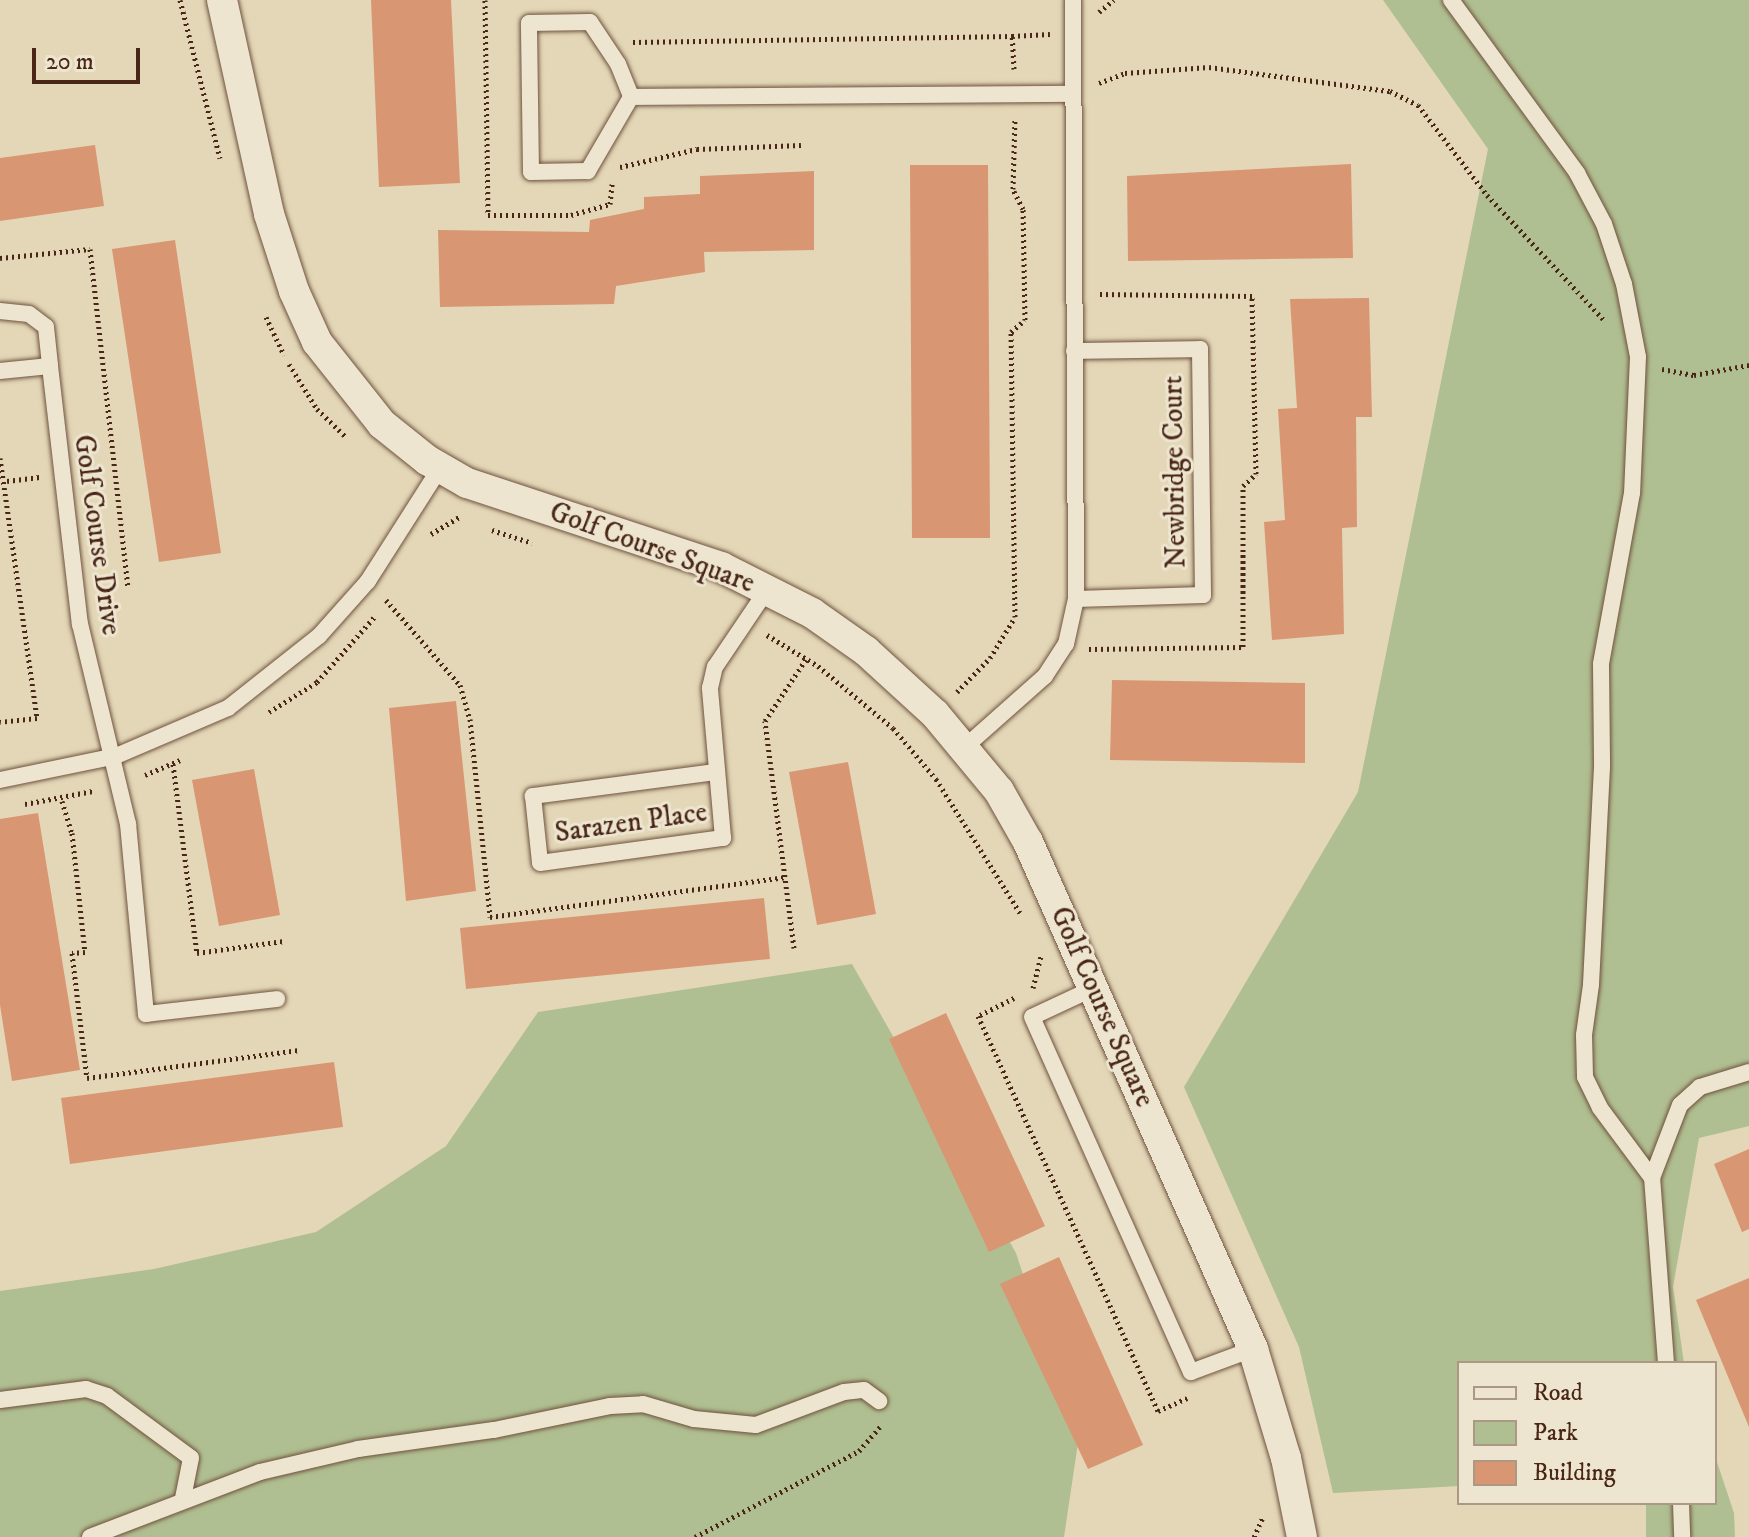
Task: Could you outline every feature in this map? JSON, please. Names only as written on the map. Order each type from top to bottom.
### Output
[{"type":"street","name":"Golf Course Square","points":[[222,0],[269,214],[305,317],[343,380],[382,424],[440,468],[467,483],[721,567],[767,590],[866,651],[935,714],[965,747],[1028,842],[1253,1349],[1286,1458],[1302,1537]]},
{"type":"lane","points":[[965,747],[1045,676],[1066,644],[1076,599],[1073,0]]},
{"type":"lane","points":[[1451,0],[1577,173],[1604,224],[1624,284],[1638,357],[1632,493],[1601,664],[1602,767],[1591,985],[1584,1035],[1585,1077],[1600,1108],[1652,1178]]},
{"type":"lane","points":[[590,22],[618,64],[631,97],[588,171],[531,172],[529,23],[590,22]]},
{"type":"lane","points":[[631,97],[1072,94]]},
{"type":"lane","name":"Golf Course Drive","points":[[0,311],[29,314],[46,327],[80,624],[122,783],[146,1014],[277,999]]},
{"type":"lane","name":"Newbridge Court","points":[[1074,351],[1200,349],[1203,595],[1076,599]]},
{"type":"lane","points":[[0,371],[50,366]]},
{"type":"lane","points":[[0,780],[116,756],[228,708],[319,636],[368,581],[440,468]]},
{"type":"lane","name":"Sarazen Place","points":[[715,772],[533,796],[540,863],[723,838],[710,688],[715,667],[767,590]]},
{"type":"lane","points":[[1094,988],[1032,1017],[1191,1372],[1253,1349]]},
{"type":"lane","points":[[1666,1361],[1652,1178],[1668,1125],[1680,1105],[1700,1087],[1749,1072]]},
{"type":"lane","points":[[0,1400],[86,1389],[107,1396],[191,1458],[183,1498]]},
{"type":"lane","points":[[90,1537],[183,1498],[260,1472],[358,1449],[494,1430],[610,1406],[643,1404],[694,1419],[756,1425],[844,1392],[864,1390],[879,1401]]},
{"type":"lane","points":[[1681,1505],[1682,1537]]},
{"type":"path","points":[[622,31],[630,42],[1012,36],[1056,34],[1056,22]]},
{"type":"path","points":[[746,622],[806,659],[906,744],[990,658],[1015,617],[1011,332],[1025,320],[1023,209],[1013,189],[1016,94],[1012,36]]},
{"type":"path","points":[[1072,94],[1125,73],[1181,68],[1390,91],[1418,105],[1487,195],[1533,238],[1638,357],[1666,371],[1694,375],[1749,365]]},
{"type":"path","points":[[0,258],[90,249],[128,586]]},
{"type":"path","points":[[0,458],[37,718],[0,722]]},
{"type":"path","points":[[794,948],[765,721],[806,659]]},
{"type":"path","points":[[173,764],[197,953],[284,941]]},
{"type":"path","points":[[16,805],[62,800],[122,783]]},
{"type":"path","points":[[1042,952],[1034,988],[978,1016],[1158,1411],[1193,1395]]},
{"type":"path","points":[[695,1537],[859,1451],[879,1434],[884,1420],[879,1401]]},
{"type":"path","points":[[1254,1537],[1263,1516]]},
{"type":"green space","points":[[1383,0],[1749,0],[1749,1126],[1699,1138],[1673,1287],[1684,1361],[1457,1361],[1457,1486],[1333,1493],[1299,1347],[1184,1087],[1358,792],[1488,149]]},
{"type":"green space","points":[[852,964],[1016,1253],[1078,1443],[1064,1537],[0,1537],[0,1291],[154,1269],[316,1232],[446,1146],[538,1012]]},
{"type":"green space","points":[[1717,1462],[1734,1513],[1735,1537],[1646,1537],[1646,1505],[1717,1505]]},
{"type":"building","points":[[371,0],[451,0],[460,183],[379,187]]},
{"type":"building","points":[[95,145],[104,206],[0,221],[0,158]]},
{"type":"building","points":[[1351,164],[1353,258],[1128,261],[1127,176]]},
{"type":"building","points":[[910,165],[988,165],[990,538],[912,538]]},
{"type":"building","points":[[814,171],[814,250],[704,252],[705,272],[616,286],[614,304],[440,307],[438,230],[589,232],[590,220],[644,209],[644,197],[700,194],[700,176]]},
{"type":"building","points":[[175,240],[221,553],[159,562],[112,249]]},
{"type":"building","points":[[1369,298],[1372,417],[1356,417],[1357,527],[1342,528],[1344,634],[1272,640],[1264,522],[1285,520],[1278,409],[1297,408],[1290,299]]},
{"type":"building","points":[[1112,680],[1305,683],[1305,763],[1110,760]]},
{"type":"building","points":[[456,701],[476,891],[406,901],[389,708]]},
{"type":"building","points":[[848,762],[876,914],[817,925],[789,772]]},
{"type":"building","points":[[254,769],[280,915],[219,926],[192,780]]},
{"type":"building","points":[[38,813],[80,1070],[12,1081],[0,1005],[0,819]]},
{"type":"building","points":[[764,898],[770,959],[466,989],[460,928]]},
{"type":"building","points":[[946,1013],[1045,1226],[989,1252],[889,1039]]},
{"type":"building","points":[[334,1062],[343,1127],[70,1164],[61,1098]]},
{"type":"building","points":[[1749,1149],[1749,1229],[1742,1232],[1714,1164]]},
{"type":"building","points":[[1059,1257],[1143,1445],[1088,1469],[1000,1284]]},
{"type":"building","points":[[1749,1278],[1749,1427],[1696,1300]]}]
